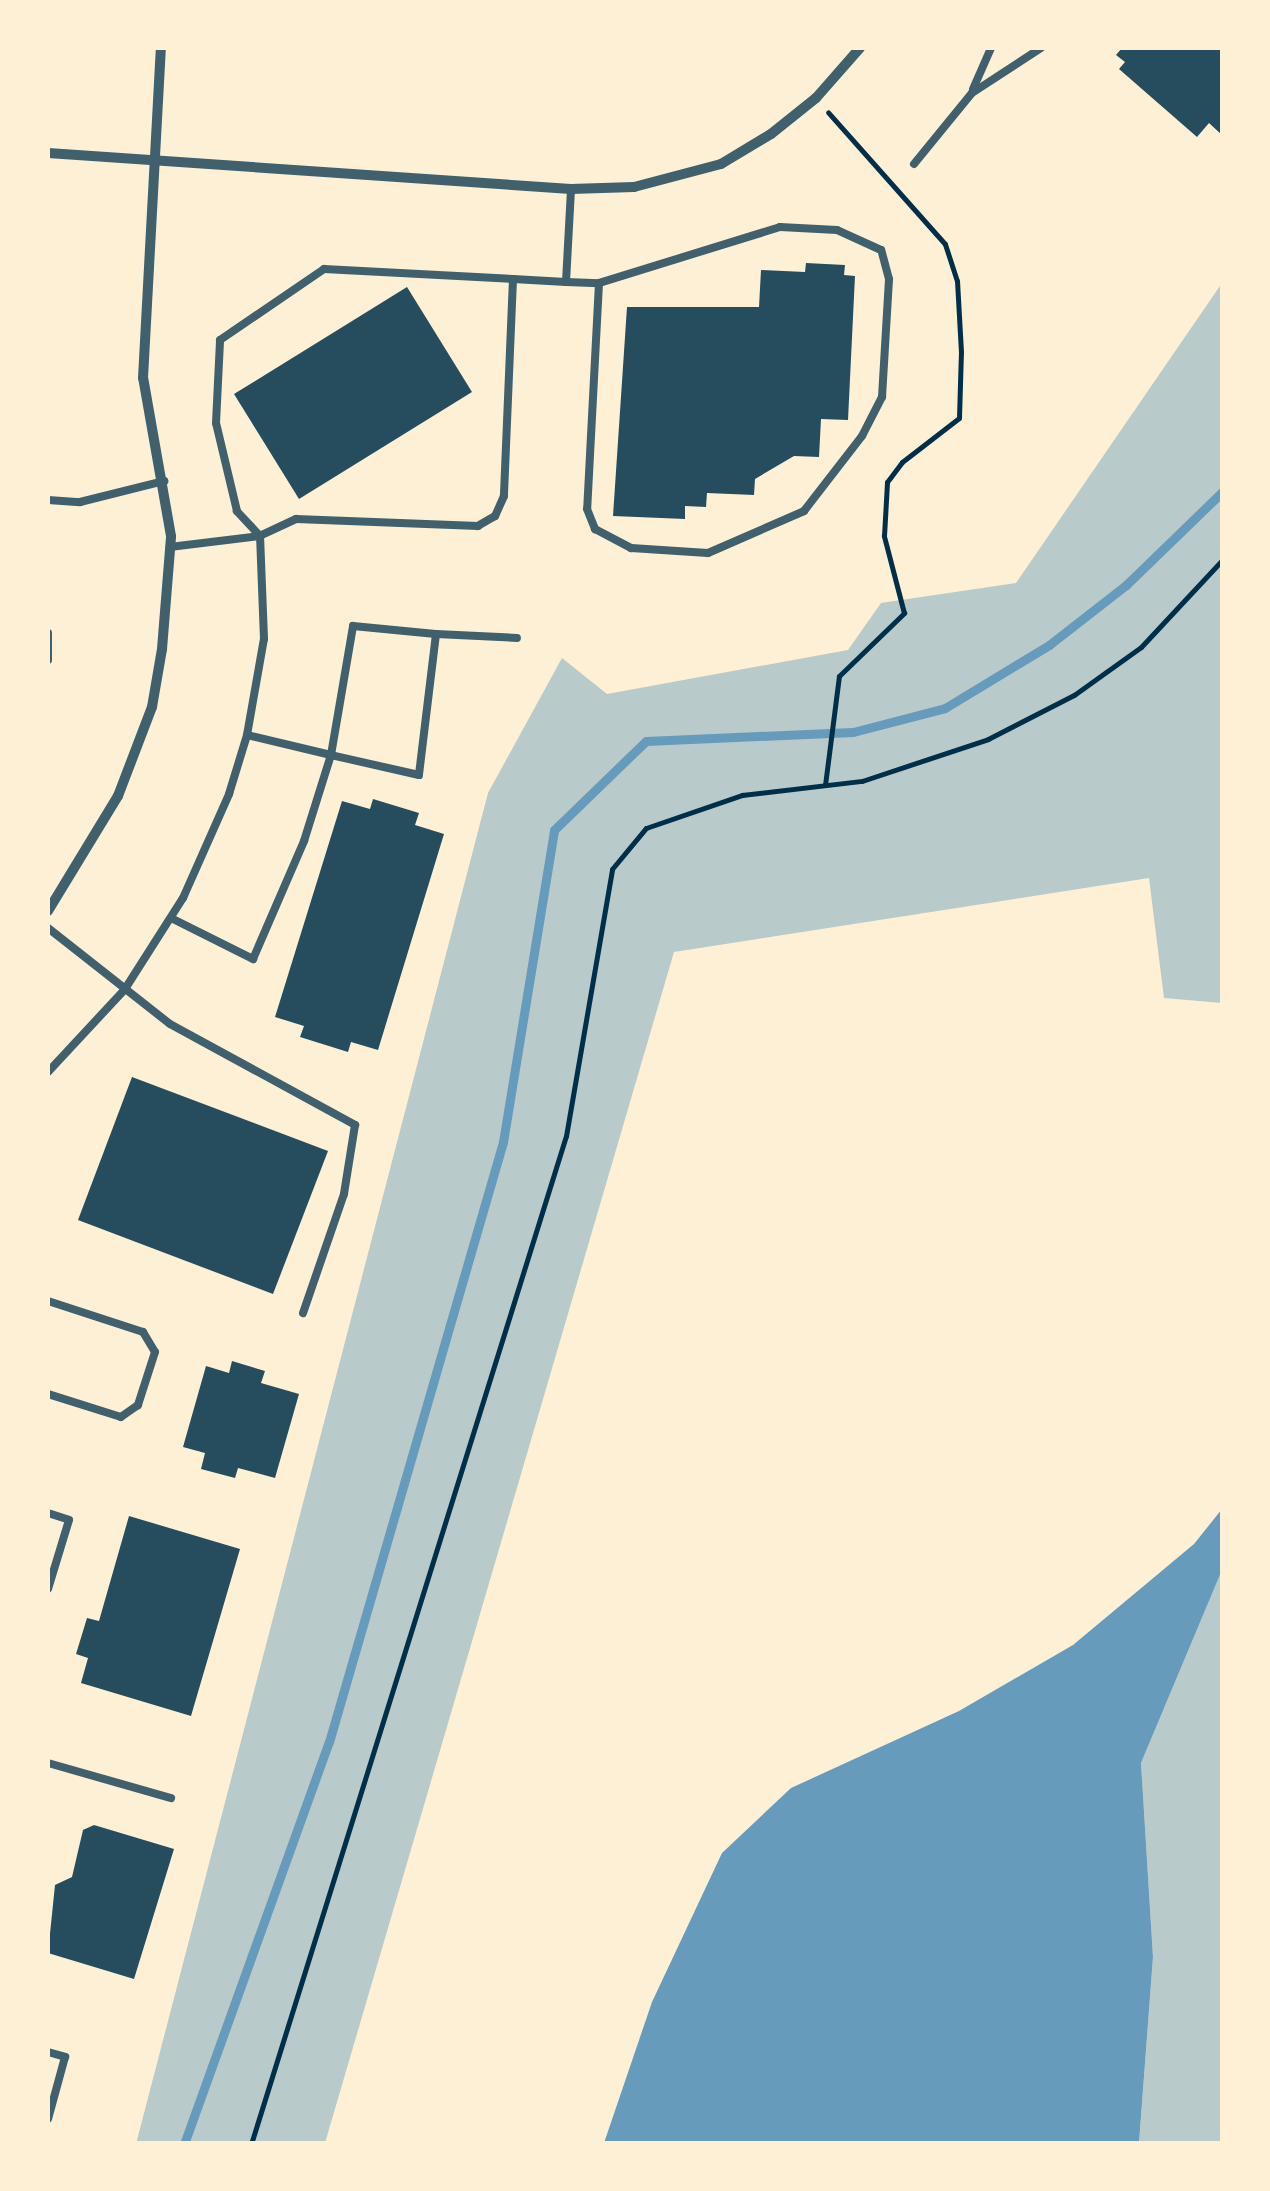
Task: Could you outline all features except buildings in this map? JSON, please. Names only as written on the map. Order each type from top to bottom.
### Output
[{"type":"street","points":[[48,912],[118,796],[152,707],[170,547],[164,481],[143,378],[161,48]]},
{"type":"street","points":[[48,152],[154,163],[571,189],[634,187],[721,164],[816,98],[860,48]]},
{"type":"lane","points":[[914,164],[972,93],[991,48]]},
{"type":"lane","points":[[972,93],[1040,48]]},
{"type":"lane","points":[[566,282],[571,189]]},
{"type":"lane","points":[[48,1072],[125,989],[170,918],[229,794],[246,735],[264,640],[260,536],[237,512],[216,423],[220,340],[324,268],[599,282],[780,228],[837,230],[881,250],[888,279],[882,397],[862,436],[804,511],[708,553],[631,548],[595,529],[586,509],[599,282]]},
{"type":"lane","points":[[170,547],[260,536],[296,520],[478,526],[495,516],[504,496],[513,279]]},
{"type":"lane","points":[[48,488],[49,501],[80,502],[164,481]]},
{"type":"lane","points":[[170,918],[253,958],[304,841],[331,755],[353,626],[517,638]]},
{"type":"lane","points":[[48,633],[48,660]]},
{"type":"lane","points":[[246,735],[419,775],[436,634]]},
{"type":"lane","points":[[48,928],[170,1024],[355,1124],[344,1194],[303,1313]]},
{"type":"lane","points":[[48,1301],[142,1332],[155,1352],[138,1405],[121,1417],[48,1394]]},
{"type":"lane","points":[[48,1513],[69,1520],[48,1589]]},
{"type":"lane","points":[[48,1763],[171,1798]]},
{"type":"lane","points":[[48,2052],[64,2057],[48,2119]]},
{"type":"path","points":[[816,98],[944,244],[957,280],[961,352],[960,418],[902,462],[887,482],[884,536],[904,613],[839,676],[828,719],[825,785]]},
{"type":"path","points":[[250,2144],[566,1136],[612,868],[646,828],[742,794],[862,781],[988,739],[1074,695],[1141,646],[1222,560]]},
{"type":"shaded area","points":[[1222,283],[1222,1003],[1164,998],[1149,878],[674,952],[325,2143],[136,2144],[488,793],[562,658],[607,694],[848,650],[881,603],[1016,583]]},
{"type":"shaded area","points":[[1222,1570],[1222,2143],[1139,2144],[1153,1957],[1141,1763]]},
{"type":"water","points":[[1222,1509],[1222,1570],[1141,1763],[1153,1957],[1139,2143],[604,2143],[652,2002],[722,1853],[791,1788],[959,1711],[1073,1645],[1194,1544]]},
{"type":"waterway","points":[[184,2144],[329,1742],[503,1142],[554,830],[646,741],[853,732],[945,708],[1049,645],[1126,585],[1222,492]]}]
